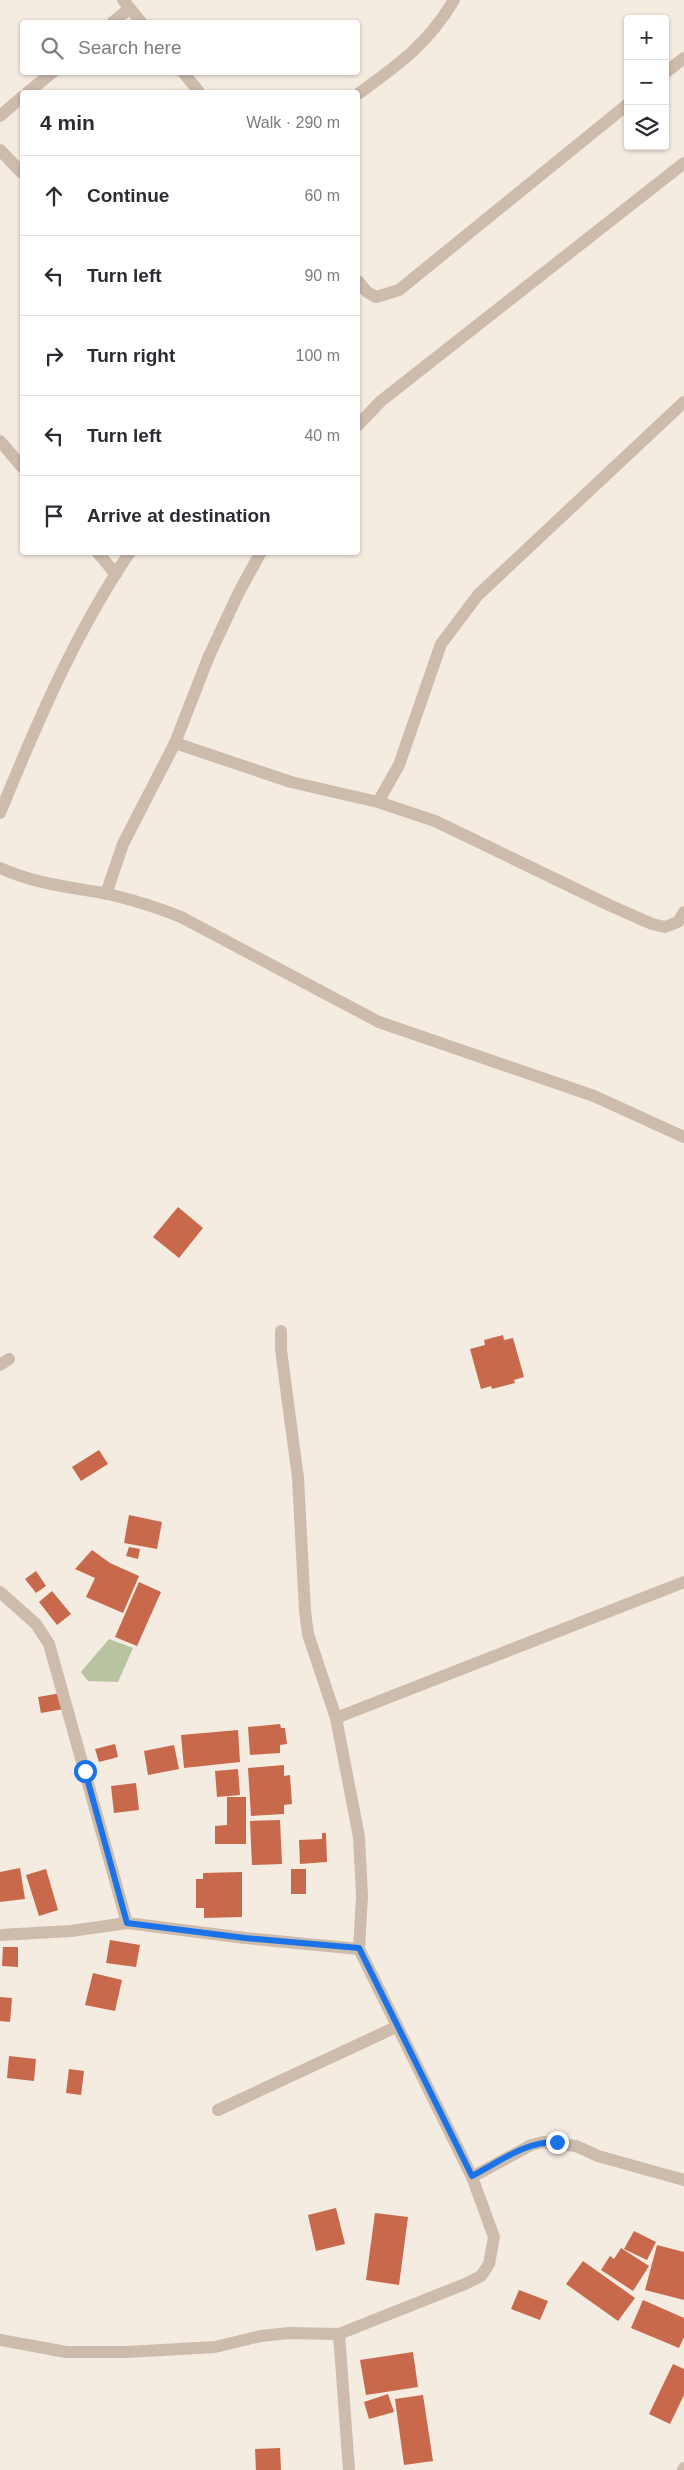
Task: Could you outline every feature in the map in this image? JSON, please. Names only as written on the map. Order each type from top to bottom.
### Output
[{"type":"street","points":[[360,93],[410,56],[442,22],[454,0]]},
{"type":"street","points":[[115,20],[126,5],[139,20]]},
{"type":"street","points":[[669,70],[684,58]]},
{"type":"street","points":[[30,90],[49,75]]},
{"type":"street","points":[[185,75],[197,90]]},
{"type":"street","points":[[0,116],[20,99]]},
{"type":"street","points":[[360,284],[367,292],[376,297],[399,290],[627,105]]},
{"type":"street","points":[[0,150],[20,171]]},
{"type":"street","points":[[360,423],[381,401],[684,163]]},
{"type":"street","points":[[378,802],[399,765],[441,644],[473,602],[684,402]]},
{"type":"street","points":[[0,441],[20,465]]},
{"type":"street","points":[[100,555],[116,574]]},
{"type":"street","points":[[0,813],[57,682],[128,555]]},
{"type":"street","points":[[106,894],[126,837],[175,743],[209,656],[238,592],[259,555]]},
{"type":"street","points":[[175,743],[291,782],[378,802],[435,821],[652,924],[666,927],[678,922],[684,912]]},
{"type":"street","points":[[0,868],[29,880],[150,904],[181,917],[379,1022],[594,1096],[684,1137]]},
{"type":"street","points":[[0,2340],[66,2352],[127,2352],[215,2347],[261,2336],[289,2333],[339,2334],[481,2276],[489,2264],[494,2237],[472,2176],[359,1948],[362,1896],[359,1837],[336,1718],[308,1634],[305,1611],[298,1478],[281,1350],[281,1331]]},
{"type":"street","points":[[336,1718],[684,1582]]},
{"type":"street","points":[[0,1592],[36,1624],[49,1644],[127,1923]]},
{"type":"street","points":[[0,1935],[71,1931],[127,1923],[245,1938],[359,1948]]},
{"type":"street","points":[[218,2110],[396,2026]]},
{"type":"street","points":[[472,2176],[531,2145],[543,2142],[576,2146],[598,2156],[684,2180]]},
{"type":"street","points":[[339,2334],[349,2470]]},
{"type":"green space","points":[[109,1639],[133,1648],[118,1682],[88,1681],[81,1672]]},
{"type":"building","points":[[178,1207],[203,1228],[179,1258],[153,1237]]},
{"type":"building","points":[[503,1335],[504,1340],[513,1338],[524,1377],[514,1380],[515,1383],[492,1389],[491,1386],[481,1389],[470,1349],[485,1345],[484,1340]]},
{"type":"building","points":[[99,1450],[108,1464],[81,1481],[72,1467]]},
{"type":"building","points":[[129,1515],[162,1522],[157,1549],[124,1543]]},
{"type":"building","points":[[129,1547],[140,1549],[138,1559],[126,1556]]},
{"type":"building","points":[[92,1550],[110,1563],[139,1576],[123,1613],[86,1597],[95,1578],[75,1569]]},
{"type":"building","points":[[36,1571],[46,1586],[36,1593],[25,1579]]},
{"type":"building","points":[[139,1582],[161,1592],[137,1646],[115,1637]]},
{"type":"building","points":[[52,1591],[71,1614],[57,1625],[39,1602]]},
{"type":"building","points":[[61,1693],[64,1709],[41,1713],[38,1697]]},
{"type":"building","points":[[280,1724],[281,1728],[285,1728],[287,1744],[280,1745],[280,1753],[250,1755],[248,1727]]},
{"type":"building","points":[[238,1730],[240,1762],[184,1768],[181,1735]]},
{"type":"building","points":[[115,1744],[118,1757],[99,1762],[95,1749]]},
{"type":"building","points":[[174,1745],[179,1769],[148,1775],[144,1751]]},
{"type":"building","points":[[284,1765],[284,1776],[290,1775],[292,1804],[284,1805],[284,1814],[251,1816],[248,1768]]},
{"type":"building","points":[[238,1769],[240,1795],[217,1797],[215,1771]]},
{"type":"building","points":[[136,1783],[139,1810],[114,1813],[111,1786]]},
{"type":"building","points":[[227,1797],[246,1797],[246,1844],[215,1844],[215,1826],[227,1825]]},
{"type":"building","points":[[280,1820],[282,1864],[252,1865],[250,1821]]},
{"type":"building","points":[[322,1833],[326,1833],[327,1862],[300,1864],[299,1840],[322,1839]]},
{"type":"building","points":[[20,1868],[25,1899],[0,1902],[0,1872]]},
{"type":"building","points":[[46,1869],[58,1910],[39,1916],[26,1875]]},
{"type":"building","points":[[291,1869],[306,1869],[306,1894],[291,1894]]},
{"type":"building","points":[[242,1872],[242,1917],[204,1918],[204,1908],[196,1908],[196,1879],[203,1879],[203,1873]]},
{"type":"building","points":[[110,1940],[140,1945],[136,1967],[106,1963]]},
{"type":"building","points":[[3,1947],[18,1947],[18,1967],[2,1966]]},
{"type":"building","points":[[93,1973],[122,1980],[115,2011],[85,2005]]},
{"type":"building","points":[[0,1997],[12,1998],[10,2022],[0,2021]]},
{"type":"building","points":[[9,2056],[36,2059],[34,2081],[7,2078]]},
{"type":"building","points":[[69,2069],[84,2071],[81,2095],[66,2093]]},
{"type":"building","points":[[336,2208],[345,2244],[316,2251],[308,2215]]},
{"type":"building","points":[[375,2213],[408,2217],[399,2285],[366,2280]]},
{"type":"building","points":[[634,2231],[656,2242],[647,2260],[624,2249]]},
{"type":"building","points":[[657,2245],[684,2252],[684,2300],[645,2290]]},
{"type":"building","points":[[621,2248],[649,2266],[633,2291],[601,2270],[610,2256],[614,2259]]},
{"type":"building","points":[[583,2261],[635,2298],[618,2321],[566,2284]]},
{"type":"building","points":[[519,2290],[548,2301],[540,2320],[511,2309]]},
{"type":"building","points":[[643,2300],[684,2318],[684,2337],[679,2348],[631,2328]]},
{"type":"building","points":[[413,2352],[418,2387],[366,2395],[360,2360]]},
{"type":"building","points":[[673,2364],[684,2369],[684,2395],[670,2424],[649,2414]]},
{"type":"building","points":[[388,2394],[394,2412],[369,2419],[364,2402]]},
{"type":"building","points":[[423,2395],[433,2461],[404,2465],[395,2399]]},
{"type":"building","points":[[280,2448],[281,2470],[256,2470],[255,2449]]},
{"type":"route","points":[[85,1771],[127,1923],[245,1938],[359,1948],[472,2176],[531,2145],[543,2142],[557,2142]]}]
